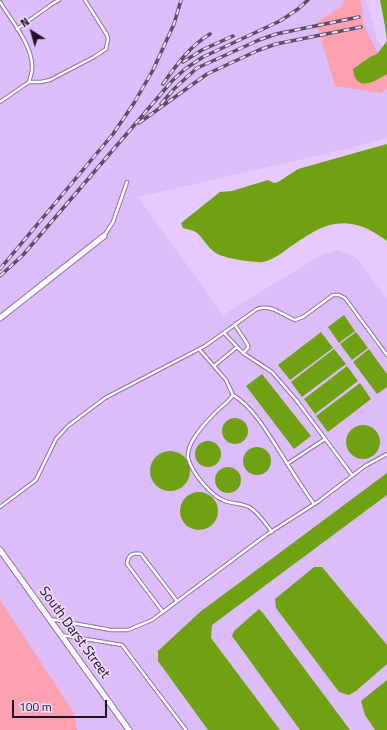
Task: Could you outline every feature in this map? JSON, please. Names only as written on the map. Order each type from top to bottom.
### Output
[{"type":"street","points":[[0,318],[104,236]]},
{"type":"street","name":"South Darst Street","points":[[0,550],[129,730]]},
{"type":"lane","points":[[17,29],[59,0]]},
{"type":"lane","points":[[0,102],[29,82],[50,80],[106,49],[108,39],[107,35],[85,0]]},
{"type":"lane","points":[[0,2],[27,46],[32,70],[29,82]]},
{"type":"lane","points":[[104,236],[112,222],[127,182]]},
{"type":"lane","points":[[0,507],[36,480],[56,439],[68,426],[105,398],[199,349],[262,307],[278,311],[295,320],[303,317],[334,295],[339,295],[345,298],[387,355]]},
{"type":"lane","points":[[235,325],[248,345],[248,348],[243,352]]},
{"type":"lane","points":[[224,333],[243,352],[272,372],[297,401],[352,476]]},
{"type":"lane","points":[[214,366],[237,347]]},
{"type":"lane","points":[[199,349],[226,380],[233,395],[242,400],[248,407],[314,504]]},
{"type":"lane","points":[[233,395],[210,418],[194,438],[188,450],[188,458],[207,489],[225,501],[248,507],[257,513],[272,532]]},
{"type":"lane","points":[[287,464],[325,439]]},
{"type":"lane","points":[[50,619],[111,630],[128,630],[152,620],[365,466],[387,454]]},
{"type":"lane","points":[[162,612],[127,564],[128,558],[131,554],[136,552],[140,554],[177,601]]},
{"type":"lane","points":[[61,635],[122,645],[186,730]]},
{"type":"shaded area","points":[[0,0],[366,0],[377,39],[387,54],[387,138],[355,147],[138,197],[223,315],[319,256],[337,250],[357,258],[387,300],[387,730],[0,730]]},
{"type":"shaded area","points":[[344,0],[361,0],[364,26],[387,70],[387,89],[381,93],[335,86],[316,23],[342,6]]},
{"type":"shaded area","points":[[380,0],[387,0],[387,41],[385,26]]},
{"type":"shaded area","points":[[387,41],[387,74],[366,84],[358,81],[353,69],[377,54]]},
{"type":"shaded area","points":[[387,144],[387,241],[363,227],[342,223],[333,224],[316,231],[270,260],[253,262],[219,255],[211,249],[197,233],[183,228],[181,223],[220,192],[232,191],[268,180],[274,183],[278,182],[298,169]]},
{"type":"shaded area","points":[[344,315],[355,331],[339,343],[328,327]]},
{"type":"shaded area","points":[[321,332],[333,348],[290,380],[278,365]]},
{"type":"shaded area","points":[[356,332],[368,348],[352,360],[340,344]]},
{"type":"shaded area","points":[[334,349],[346,364],[302,397],[291,382]]},
{"type":"shaded area","points":[[369,349],[381,366],[365,378],[353,362]]},
{"type":"shaded area","points":[[347,366],[358,381],[315,414],[304,399]]},
{"type":"shaded area","points":[[381,366],[387,374],[387,387],[377,394],[365,378]]},
{"type":"shaded area","points":[[262,374],[311,436],[294,449],[246,386]]},
{"type":"shaded area","points":[[360,383],[371,399],[328,432],[316,416]]},
{"type":"shaded area","points":[[235,418],[244,422],[248,431],[244,440],[235,444],[226,440],[222,431],[226,422]]},
{"type":"shaded area","points":[[360,425],[366,425],[370,426],[377,432],[380,442],[379,449],[373,456],[366,459],[360,459],[356,458],[349,452],[346,445],[346,439],[347,435],[353,428]]},
{"type":"shaded area","points":[[208,441],[217,445],[221,454],[217,463],[208,467],[199,463],[195,454],[199,445]]},
{"type":"shaded area","points":[[257,447],[267,451],[271,461],[267,471],[257,475],[247,471],[243,461],[247,451]]},
{"type":"shaded area","points":[[174,451],[181,454],[187,460],[190,471],[189,479],[181,488],[174,491],[166,491],[159,488],[151,479],[150,467],[153,460],[162,452]]},
{"type":"shaded area","points":[[228,467],[237,471],[241,480],[237,489],[228,493],[219,489],[215,480],[219,471]]},
{"type":"shaded area","points":[[387,473],[387,495],[212,625],[211,638],[280,730],[208,730],[158,661],[158,651],[200,612]]},
{"type":"shaded area","points":[[195,492],[203,492],[210,495],[215,500],[218,511],[215,522],[210,527],[203,530],[195,530],[188,527],[183,522],[180,515],[180,507],[183,500],[188,495]]},
{"type":"shaded area","points":[[314,567],[322,567],[387,645],[387,664],[356,691],[349,695],[339,692],[276,608],[275,599]]},
{"type":"shaded area","points":[[0,600],[74,713],[77,730],[0,730]]},
{"type":"shaded area","points":[[259,609],[350,730],[300,730],[232,636],[234,631]]},
{"type":"shaded area","points":[[387,680],[387,730],[375,730],[365,715],[361,701]]},
{"type":"railway","points":[[0,269],[113,134],[134,103],[153,70],[174,24],[181,0]]},
{"type":"railway","points":[[0,276],[23,255],[172,81],[185,69],[203,57],[280,21],[308,0]]},
{"type":"railway","points":[[161,104],[174,89],[197,68],[259,40],[276,34],[359,17]]},
{"type":"railway","points":[[139,123],[207,74],[259,50],[276,44],[361,27]]},
{"type":"railway","points":[[163,84],[190,50],[210,34]]},
{"type":"railway","points":[[183,62],[202,50],[233,36]]}]
